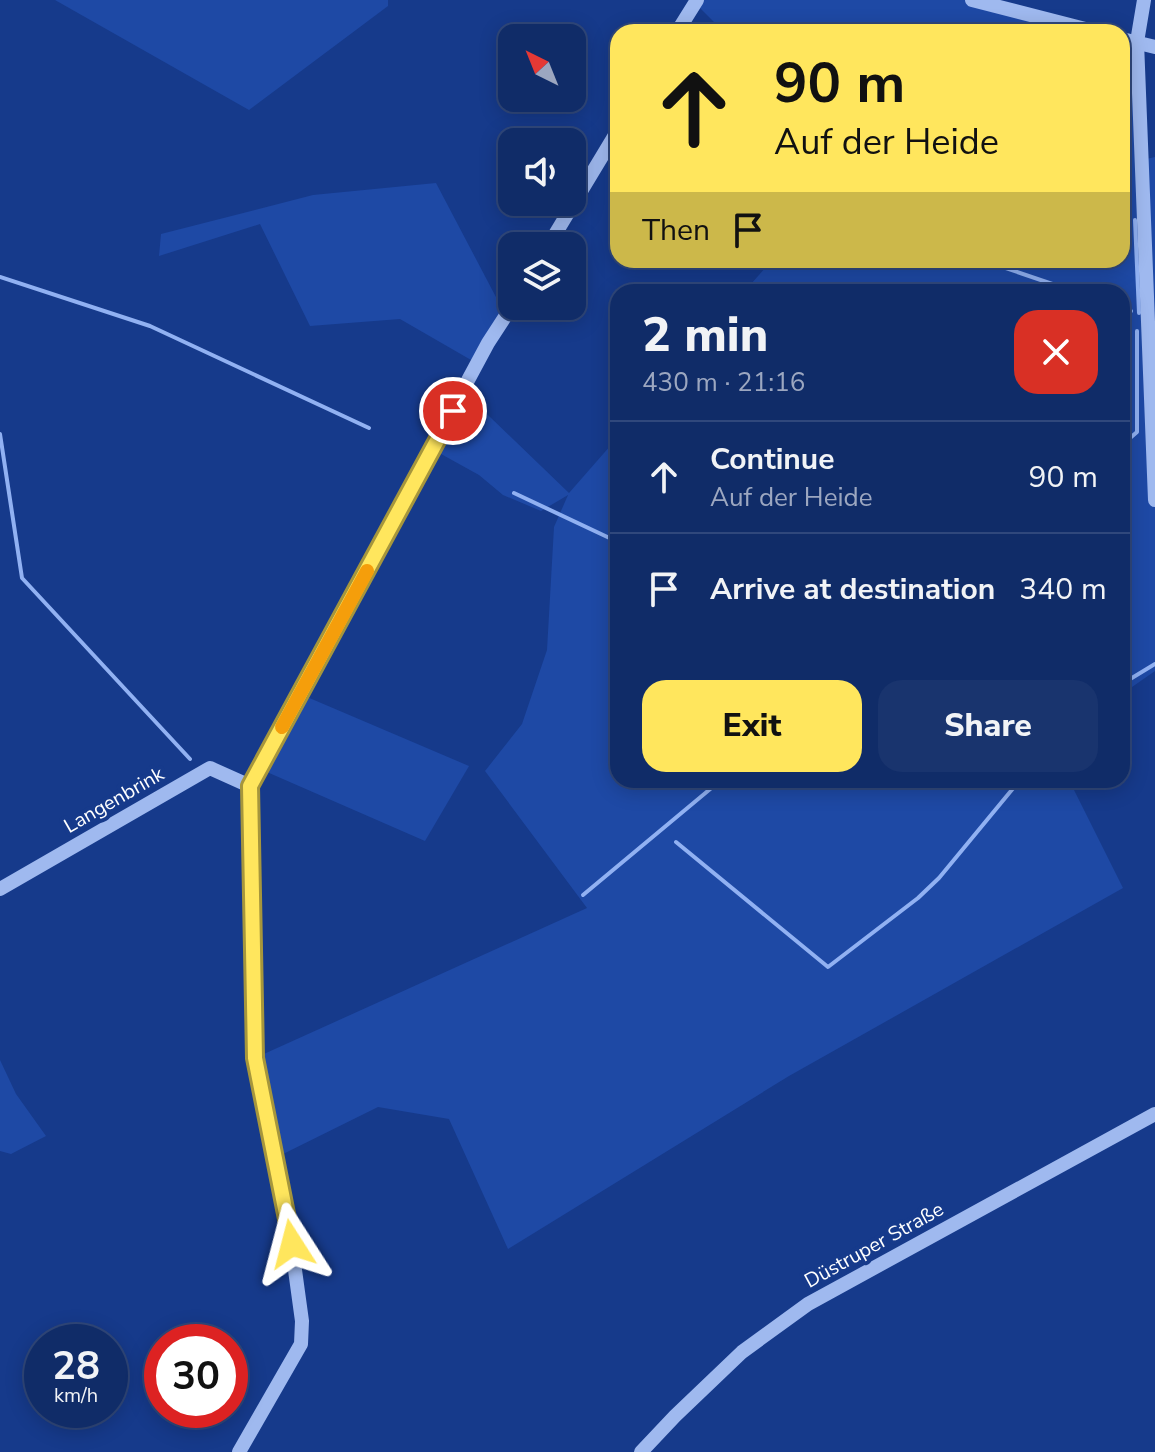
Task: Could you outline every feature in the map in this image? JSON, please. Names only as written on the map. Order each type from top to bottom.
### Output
[{"type":"street","points":[[682,24],[697,0]]},
{"type":"street","points":[[972,0],[1066,24]]},
{"type":"street","points":[[1130,37],[1144,0]]},
{"type":"street","points":[[1130,40],[1155,47]]},
{"type":"street","points":[[1130,58],[1155,500]]},
{"type":"street","points":[[556,232],[610,143]]},
{"type":"street","points":[[239,1452],[301,1344],[302,1321],[288,1219],[255,1058],[250,786],[503,320]]},
{"type":"street","name":"Langenbrink","points":[[0,889],[210,768],[250,786]]},
{"type":"street","name":"Düstruper Straße","points":[[641,1452],[742,1352],[808,1304],[1155,1114]]},
{"type":"shaded area","points":[[55,0],[388,0],[388,6],[249,110]]},
{"type":"shaded area","points":[[697,0],[972,0],[1066,24],[716,24],[695,3]]},
{"type":"shaded area","points":[[1130,41],[1137,42],[1142,160],[1155,157],[1155,671],[1130,688],[1130,284],[751,284],[765,268],[1130,268]]},
{"type":"shaded area","points":[[436,183],[498,300],[498,320],[503,320],[478,364],[400,319],[310,326],[260,224],[159,256],[161,234],[313,195]]},
{"type":"shaded area","points":[[463,391],[569,493],[610,446],[610,788],[1073,788],[1123,888],[789,1076],[508,1249],[449,1119],[378,1107],[275,1158],[255,1058],[587,908],[485,771],[522,724],[547,650],[554,527],[568,495],[541,511],[503,495],[479,475],[432,449]]},
{"type":"shaded area","points":[[300,694],[469,766],[425,841],[260,769]]},
{"type":"shaded area","points":[[0,1060],[16,1094],[46,1136],[11,1154],[0,1151]]},
{"type":"waterway","points":[[1135,220],[1139,313]]},
{"type":"waterway","points":[[1006,268],[1052,284]]},
{"type":"waterway","points":[[0,277],[150,326],[369,428]]},
{"type":"waterway","points":[[1130,438],[1137,432],[1137,331]]},
{"type":"waterway","points":[[0,434],[22,578],[190,759]]},
{"type":"waterway","points":[[514,493],[610,538]]},
{"type":"waterway","points":[[1130,679],[1155,664]]},
{"type":"waterway","points":[[583,895],[711,788]]},
{"type":"waterway","points":[[676,842],[828,967],[918,898],[939,878],[1013,788]]},
{"type":"slow traffic","points":[[282,727],[367,571]]},
{"type":"route","points":[[292,1244],[255,1058],[250,786],[453,411]]}]
